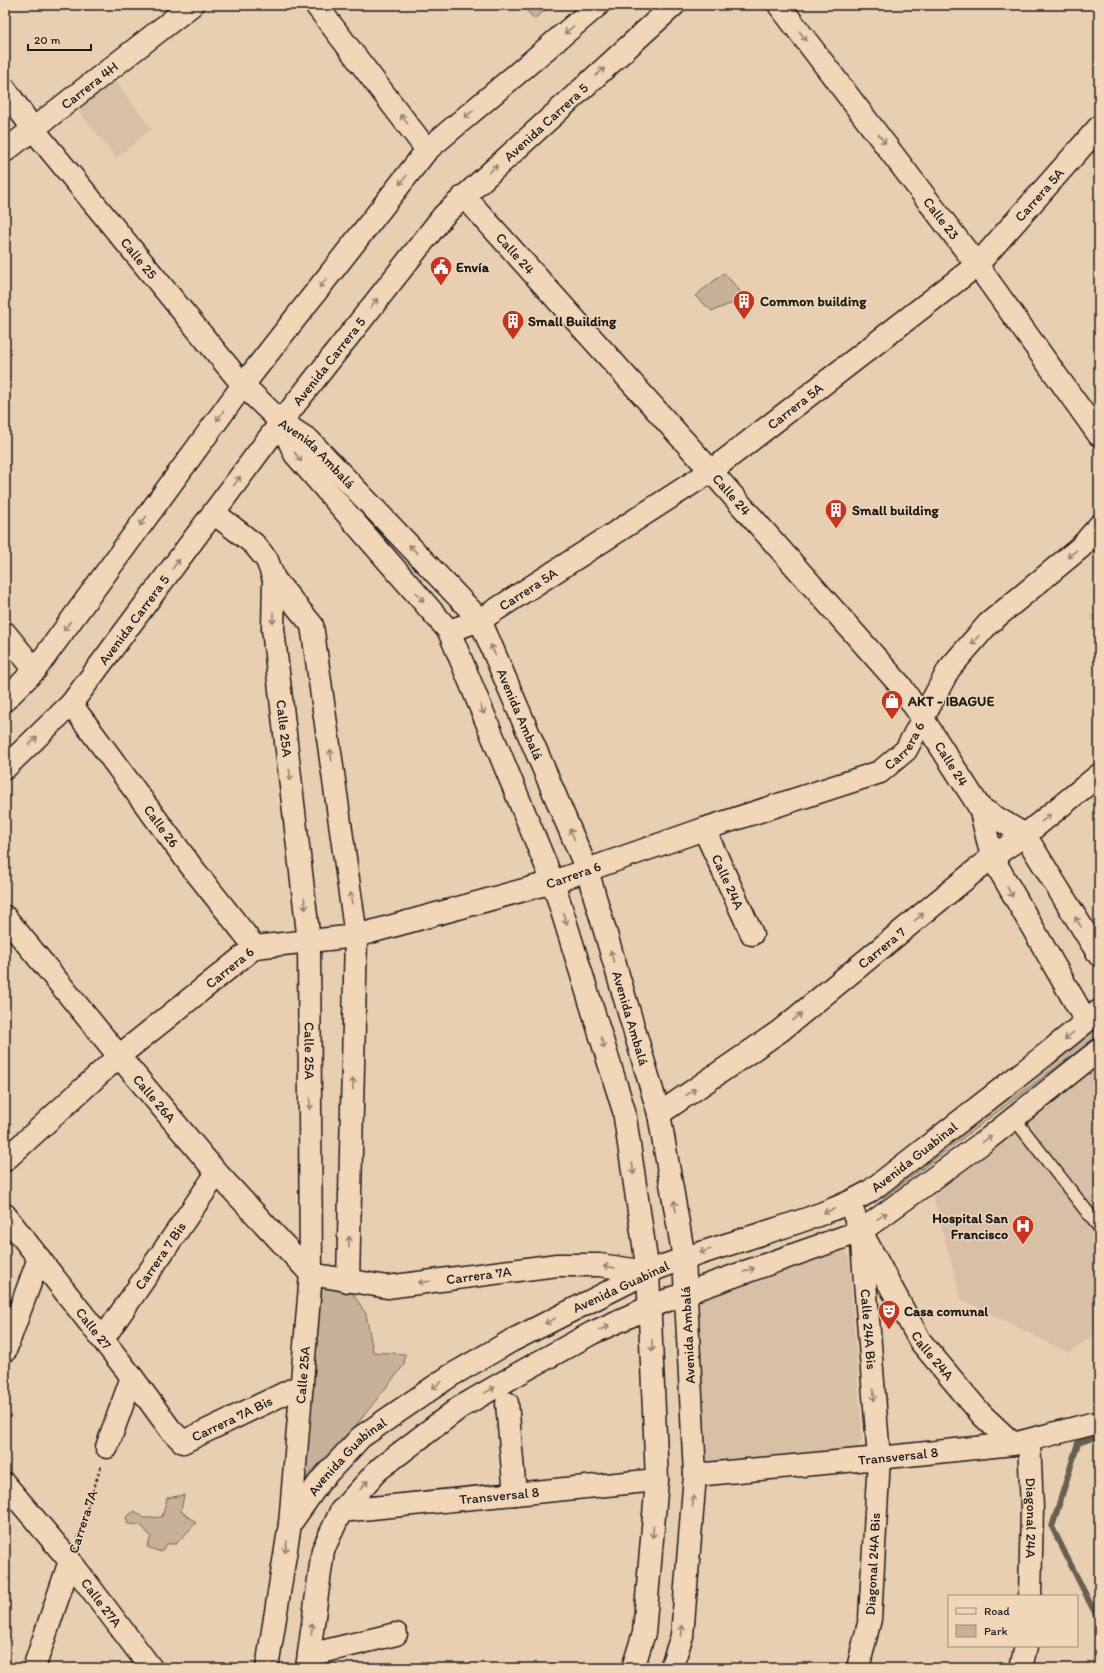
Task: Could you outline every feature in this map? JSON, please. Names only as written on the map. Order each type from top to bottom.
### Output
[{"type":"street","name":"Carrera 4H","points":[[5,151],[192,5]]},
{"type":"street","points":[[316,5],[428,150]]},
{"type":"street","points":[[5,700],[35,670],[243,384],[428,150],[598,5]]},
{"type":"street","name":"Avenida Carrera 5","points":[[5,768],[71,704],[281,422],[444,215],[674,5]]},
{"type":"street","name":"Calle 23","points":[[779,5],[978,265],[1099,435]]},
{"type":"street","name":"Calle 25","points":[[5,88],[33,129],[243,384],[281,422]]},
{"type":"street","name":"Carrera 5A","points":[[449,631],[480,620],[711,471],[978,265],[1099,127]]},
{"type":"street","name":"Calle 24","points":[[464,196],[711,471],[900,685],[980,808],[992,857],[1092,1016]]},
{"type":"street","name":"Avenida Ambalá","points":[[281,422],[309,440],[480,620],[587,870],[659,1114],[684,1258],[695,1475],[682,1636],[671,1668]]},
{"type":"street","name":"Avenida Ambalá","points":[[281,422],[295,454],[449,631],[553,882],[624,1111],[648,1272],[657,1480],[644,1633],[633,1668]]},
{"type":"street","name":"Calle 25A","points":[[214,513],[254,544],[267,560],[274,579],[312,625],[356,936],[348,1281]]},
{"type":"street","name":"Carrera 6","points":[[5,1160],[119,1056],[255,947],[356,936],[553,882],[704,829],[880,772],[906,750],[949,669],[988,624],[1081,547],[1099,526]]},
{"type":"street","name":"Calle 25A","points":[[274,579],[273,629],[310,942],[311,1274],[290,1524]]},
{"type":"street","points":[[5,633],[35,670]]},
{"type":"street","name":"Calle 26","points":[[71,704],[191,866],[255,947]]},
{"type":"street","name":"Carrera 7","points":[[659,1114],[780,1031],[992,857],[1025,835],[1099,775]]},
{"type":"street","name":"Calle 24","points":[[980,808],[1025,835],[1099,955]]},
{"type":"street","name":"Calle 24A","points":[[704,829],[752,934]]},
{"type":"street","name":"Calle 26A","points":[[5,917],[119,1056],[217,1172],[311,1274]]},
{"type":"street","name":"Avenida Guabinal","points":[[267,1668],[290,1524],[321,1480],[361,1437],[450,1376],[568,1311],[648,1272],[684,1258],[800,1222],[849,1203],[869,1192],[1045,1056],[1092,1016]]},
{"type":"street","name":"Avenida Guabinal","points":[[308,1662],[323,1550],[341,1511],[378,1470],[458,1408],[522,1371],[592,1334],[650,1307],[861,1230],[989,1138],[1013,1117],[1099,1050]]},
{"type":"street","name":"Carrera 7 Bis","points":[[103,1339],[217,1172]]},
{"type":"street","name":"Calle 24A Bis","points":[[849,1203],[861,1230],[879,1458]]},
{"type":"street","name":"Calle 27","points":[[5,1215],[103,1339],[170,1429],[183,1442]]},
{"type":"street","name":"Calle 24A","points":[[861,1230],[920,1341],[982,1415],[1021,1443]]},
{"type":"street","points":[[5,1351],[39,1258]]},
{"type":"street","name":"Carrera 7A","points":[[311,1274],[387,1287],[557,1265],[599,1265],[648,1272]]},
{"type":"street","points":[[107,1447],[132,1377]]},
{"type":"street","name":"Carrera 7A Bis","points":[[183,1442],[302,1385]]},
{"type":"street","points":[[507,1403],[515,1494]]},
{"type":"street","name":"Transversal 8","points":[[695,1475],[1021,1443],[1099,1422]]},
{"type":"street","name":"Diagonal 24A","points":[[1021,1443],[1032,1509],[1030,1595]]},
{"type":"street","name":"Diagonal 24A Bis","points":[[858,1668],[870,1619],[879,1458]]},
{"type":"street","name":"Transversal 8","points":[[341,1511],[657,1480]]},
{"type":"street","name":"Calle 27A","points":[[5,1484],[70,1561],[151,1668]]},
{"type":"street","name":"Carrera 7A","points":[[34,1668],[70,1561]]},
{"type":"street","points":[[308,1662],[396,1634]]},
{"type":"street","points":[[1021,1668],[1026,1647]]},
{"type":"lane","points":[[1013,1117],[1099,1227]]},
{"type":"path","name":"Carrera 7A","points":[[70,1561],[107,1447]]},
{"type":"shaded area","points":[[115,80],[152,129],[116,158],[77,109]]},
{"type":"shaded area","name":"Hospital San Francisco","points":[[1099,1065],[1099,1331],[1069,1353],[961,1299],[932,1193]]},
{"type":"shaded area","points":[[839,1250],[847,1253],[849,1258],[862,1439],[856,1450],[707,1463],[699,1456],[697,1302],[710,1290]]},
{"type":"green space","points":[[522,5],[552,5],[534,19]]},
{"type":"green space","points":[[724,273],[740,291],[744,299],[712,311],[695,296]]},
{"type":"green space","points":[[1099,1027],[1099,1035],[1094,1039],[882,1199],[878,1193]]},
{"type":"green space","points":[[323,1282],[350,1289],[366,1314],[373,1352],[405,1354],[404,1365],[330,1458],[295,1492]]},
{"type":"green space","points":[[184,1495],[181,1511],[196,1523],[176,1544],[167,1544],[161,1552],[147,1547],[151,1537],[141,1525],[128,1524],[126,1517],[135,1511],[144,1518],[162,1517],[167,1498]]},
{"type":"waterway","points":[[1099,1436],[1078,1443],[1052,1527],[1099,1621]]},
{"type":"place","name":"Envía","points":[[441,286]]},
{"type":"place","name":"Common building","points":[[744,320]]},
{"type":"place","name":"Small Building","points":[[513,340]]},
{"type":"place","name":"Small building","points":[[836,530]]},
{"type":"place","name":"AKT - IBAGUE","points":[[892,720]]},
{"type":"place","name":"Hospital San Francisco","points":[[1023,1246]]},
{"type":"place","name":"Casa comunal","points":[[889,1330]]}]
